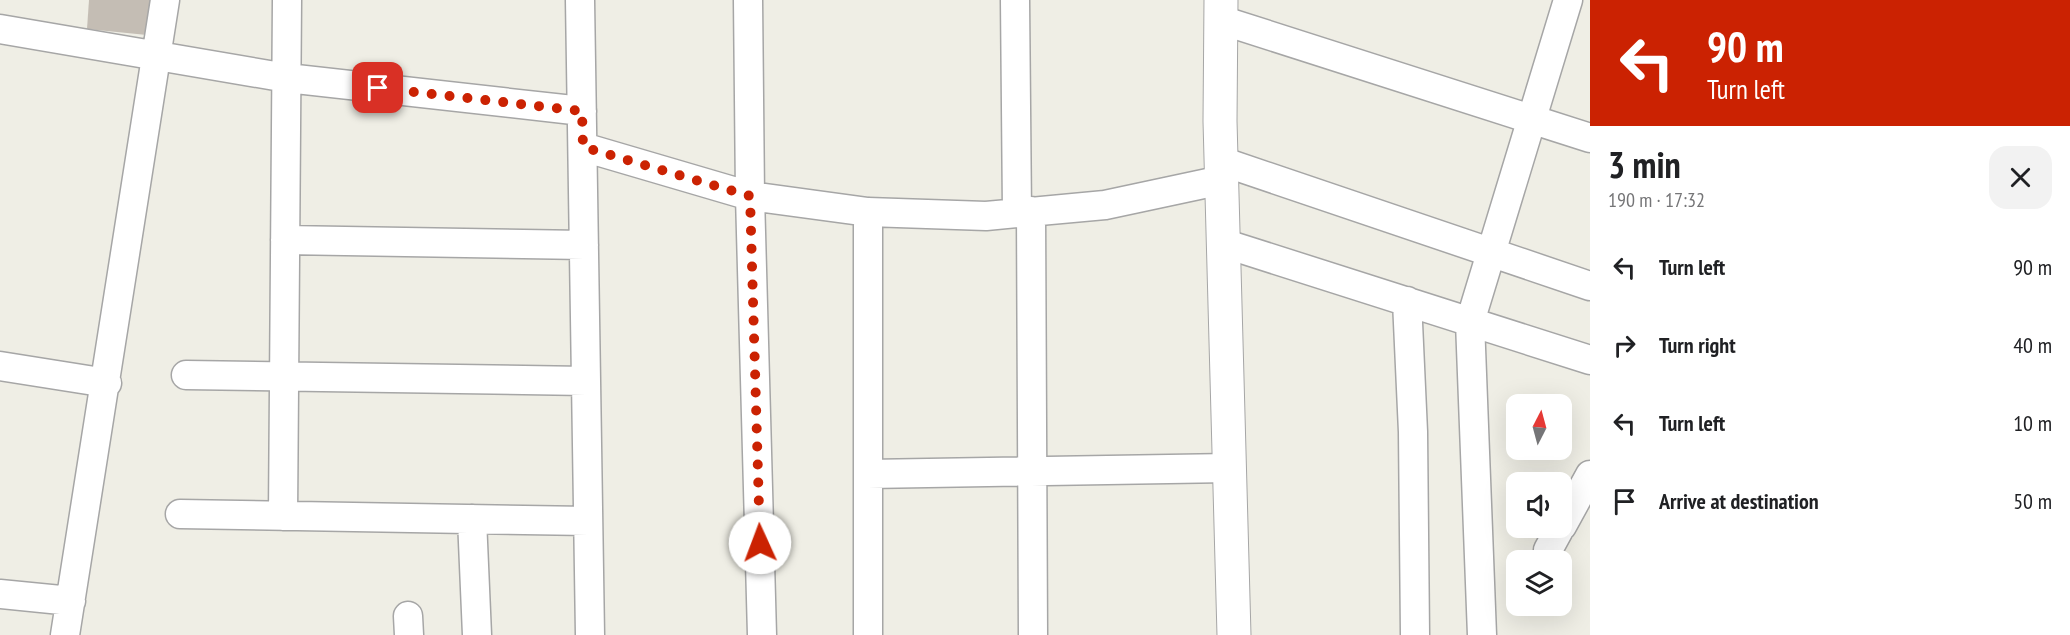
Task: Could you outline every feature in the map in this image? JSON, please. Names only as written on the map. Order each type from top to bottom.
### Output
[{"type":"street","points":[[64,635],[106,383],[165,0]]},
{"type":"street","points":[[284,516],[287,0]]},
{"type":"street","points":[[580,0],[590,635]]},
{"type":"street","points":[[748,0],[750,196],[762,635]]},
{"type":"street","points":[[1015,0],[1032,471],[1033,635]]},
{"type":"street","points":[[1482,635],[1470,322],[1568,0]]},
{"type":"street","points":[[1234,635],[1223,243],[1221,10],[1590,138]]},
{"type":"street","points":[[0,29],[287,78],[582,111]]},
{"type":"street","points":[[583,147],[750,196],[867,212],[986,216],[1105,205],[1222,170],[1590,286]]},
{"type":"street","points":[[867,212],[868,635]]},
{"type":"street","points":[[285,240],[584,245]]},
{"type":"street","points":[[1223,243],[1590,360]]},
{"type":"street","points":[[1407,302],[1413,432],[1414,635]]},
{"type":"street","points":[[0,366],[106,383]]},
{"type":"street","points":[[186,375],[586,381]]},
{"type":"street","points":[[868,474],[1230,468]]},
{"type":"street","points":[[1572,508],[1590,476]]},
{"type":"street","points":[[180,514],[588,521]]},
{"type":"street","points":[[472,519],[477,635]]},
{"type":"street","points":[[0,594],[70,601]]},
{"type":"building","points":[[89,0],[150,0],[147,35],[87,29]]},
{"type":"route","points":[[378,88],[582,111],[583,147],[750,196],[760,543]]}]
